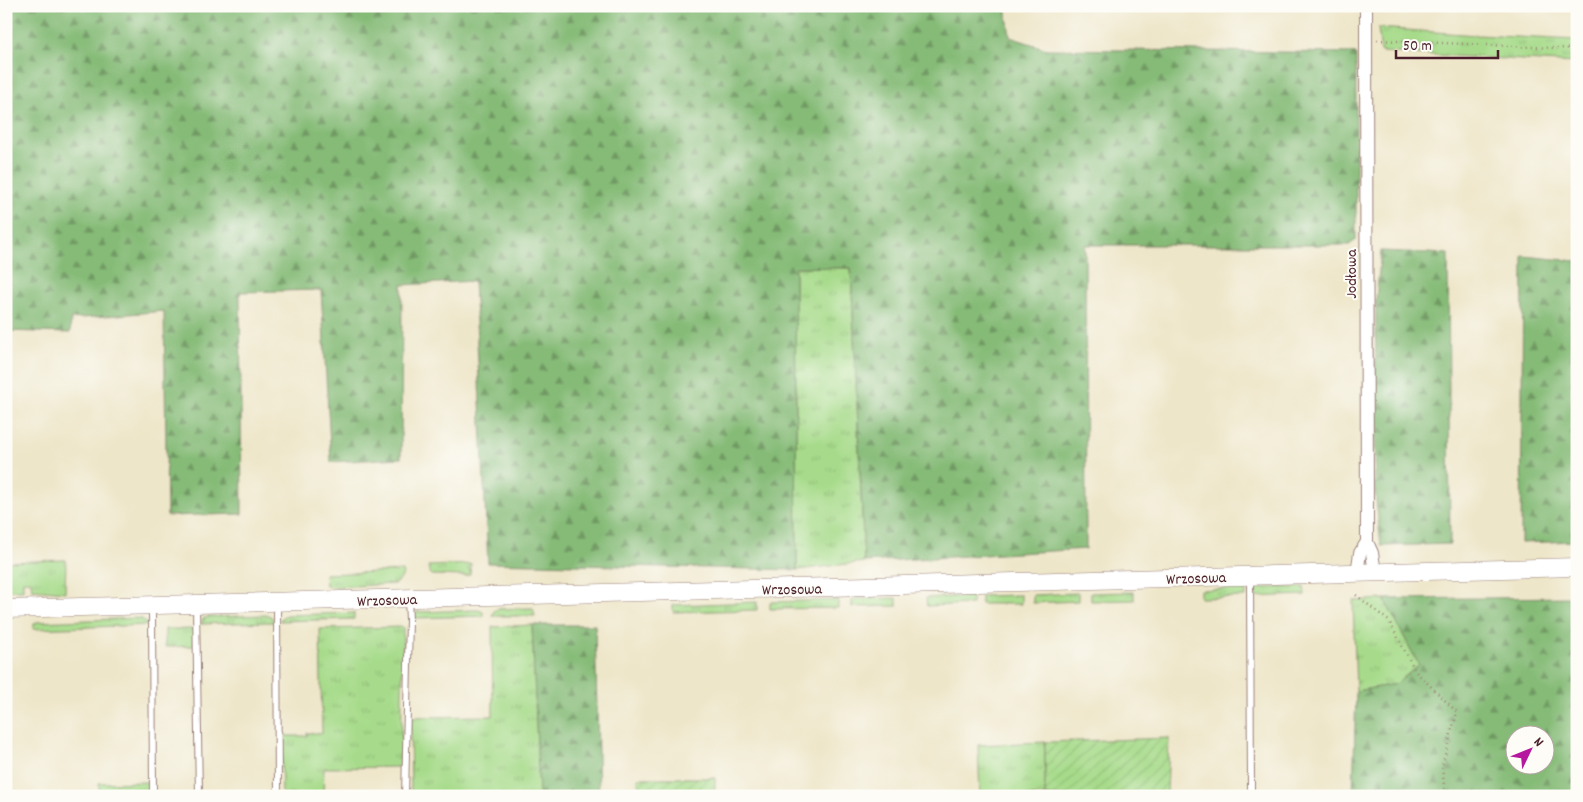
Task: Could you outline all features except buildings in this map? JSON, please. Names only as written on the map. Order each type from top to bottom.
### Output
[{"type":"main road","name":"Wrzosowa","points":[[6,609],[1577,567]]},
{"type":"street","name":"Jodłowa","points":[[1366,6],[1367,542],[1372,553],[1375,572]]},
{"type":"street","name":"Jodłowa","points":[[1357,573],[1360,553],[1367,542]]},
{"type":"lane","points":[[1250,576],[1250,792]]},
{"type":"lane","points":[[405,796],[408,598]]},
{"type":"lane","points":[[277,602],[278,796]]},
{"type":"lane","points":[[196,604],[199,796]]},
{"type":"lane","points":[[152,605],[152,796]]},
{"type":"path","points":[[1366,39],[1577,49]]},
{"type":"path","points":[[1356,595],[1389,621],[1416,672],[1457,712],[1442,766],[1445,796]]},
{"type":"green space","points":[[6,6],[1006,6],[1010,37],[1047,49],[1356,53],[1356,240],[1349,245],[1085,245],[1086,549],[864,562],[851,268],[795,267],[797,570],[488,563],[474,281],[402,285],[401,458],[331,462],[321,290],[240,292],[242,514],[167,516],[164,311],[71,319],[70,333],[6,331]]},
{"type":"green space","points":[[1378,28],[1577,40],[1577,63],[1381,52]]},
{"type":"green space","points":[[1381,251],[1448,254],[1450,544],[1381,546],[1375,491],[1376,300]]},
{"type":"green space","points":[[1523,256],[1577,261],[1577,541],[1521,543]]},
{"type":"green space","points":[[795,267],[851,268],[864,562],[797,570]]},
{"type":"green space","points":[[66,560],[65,592],[32,589],[31,581],[23,581],[23,590],[6,590],[6,562]]},
{"type":"green space","points":[[471,564],[470,574],[466,576],[431,575],[428,566]]},
{"type":"green space","points":[[403,571],[401,579],[394,584],[331,587],[326,585],[325,574]]},
{"type":"green space","points":[[1304,587],[1305,595],[1254,597],[1254,588]]},
{"type":"green space","points":[[1246,588],[1246,597],[1200,598],[1200,590]]},
{"type":"green space","points":[[1134,592],[1134,600],[1091,601],[1091,593]]},
{"type":"green space","points":[[1078,593],[1078,601],[1033,603],[1033,595]]},
{"type":"green space","points":[[1021,595],[1021,604],[981,604],[981,596]]},
{"type":"green space","points":[[972,596],[972,604],[927,606],[926,598]]},
{"type":"green space","points":[[1577,597],[1577,796],[1353,796],[1356,691],[1396,684],[1419,665],[1384,599]]},
{"type":"green space","points":[[897,598],[897,606],[852,607],[852,599]]},
{"type":"green space","points":[[1384,599],[1419,665],[1396,684],[1356,691],[1353,601]]},
{"type":"green space","points":[[838,600],[838,608],[770,609],[770,602]]},
{"type":"green space","points":[[757,602],[757,610],[673,612],[673,605]]},
{"type":"green space","points":[[533,608],[535,616],[492,616],[497,609]]},
{"type":"green space","points":[[478,610],[483,612],[483,616],[414,618],[417,612]]},
{"type":"green space","points":[[354,613],[354,619],[280,621],[286,615]]},
{"type":"green space","points":[[268,615],[272,617],[273,622],[201,624],[203,619],[207,617]]},
{"type":"green space","points":[[141,618],[149,625],[33,629],[34,624],[37,622]]},
{"type":"green space","points":[[532,625],[539,796],[411,796],[410,717],[493,716],[492,627]]},
{"type":"green space","points":[[532,625],[595,625],[599,796],[539,796]]},
{"type":"green space","points":[[403,627],[401,767],[324,768],[323,796],[282,796],[281,734],[286,734],[286,736],[307,736],[307,733],[322,733],[320,629]]},
{"type":"green space","points":[[165,629],[195,629],[194,646],[165,647]]},
{"type":"green space","points":[[1169,738],[1167,796],[1045,796],[1045,742]]},
{"type":"green space","points":[[1045,742],[1045,796],[980,796],[978,745]]},
{"type":"green space","points":[[638,778],[715,778],[715,796],[639,796]]},
{"type":"green space","points":[[149,782],[149,796],[99,796],[99,783]]}]
